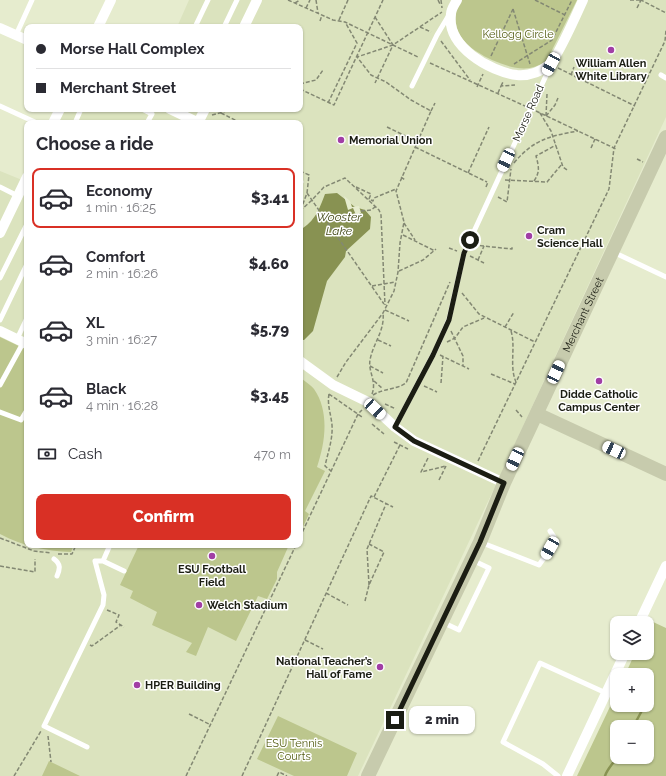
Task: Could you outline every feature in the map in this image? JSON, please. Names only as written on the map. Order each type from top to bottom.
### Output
[{"type":"main road","name":"Merchant Street","points":[[368,776],[480,542],[531,416],[613,252],[666,137]]},
{"type":"main road","points":[[531,416],[666,474]]},
{"type":"street","points":[[99,24],[111,0]]},
{"type":"street","points":[[245,24],[257,0]]},
{"type":"street","points":[[457,0],[451,13],[451,25],[458,42],[470,55],[506,72],[518,75],[532,74],[551,64]]},
{"type":"street","name":"Morse Road","points":[[551,64],[569,16],[583,0]]},
{"type":"street","points":[[0,28],[24,39]]},
{"type":"street","points":[[182,112],[194,120]]},
{"type":"street","points":[[200,120],[207,112]]},
{"type":"street","points":[[0,233],[22,192]]},
{"type":"street","points":[[0,331],[22,342]]},
{"type":"street","points":[[303,364],[333,386],[368,402],[395,427],[414,441],[504,483]]},
{"type":"street","points":[[642,616],[666,566]]},
{"type":"street","points":[[567,776],[622,660]]},
{"type":"lane","points":[[16,35],[32,0]]},
{"type":"lane","points":[[196,24],[208,0]]},
{"type":"lane","points":[[225,24],[237,0]]},
{"type":"lane","points":[[412,86],[437,35],[451,13]]},
{"type":"lane","name":"Morse Road","points":[[395,427],[402,418],[449,320],[464,253],[551,64]]},
{"type":"lane","points":[[0,106],[30,120]]},
{"type":"lane","points":[[148,112],[152,114],[149,120]]},
{"type":"lane","points":[[0,187],[22,192]]},
{"type":"lane","points":[[0,278],[24,230]]},
{"type":"lane","points":[[613,252],[666,277]]},
{"type":"lane","points":[[0,320],[24,270]]},
{"type":"lane","points":[[0,385],[22,342]]},
{"type":"lane","points":[[0,412],[21,420],[24,415]]},
{"type":"lane","points":[[480,542],[539,565],[550,548],[554,537],[550,531]]},
{"type":"lane","points":[[103,561],[109,548]]},
{"type":"lane","points":[[54,559],[58,562],[60,569],[57,576]]},
{"type":"lane","points":[[441,622],[458,630],[489,568],[471,560]]},
{"type":"lane","points":[[87,747],[46,727],[102,607],[104,595],[95,561],[103,561],[124,571]]},
{"type":"lane","points":[[558,776],[542,764],[504,742],[540,663],[606,693]]},
{"type":"path","points":[[288,0],[333,20],[345,22],[424,61],[470,81],[477,86],[536,111],[615,149]]},
{"type":"path","points":[[295,3],[300,0]]},
{"type":"path","points":[[306,8],[310,0]]},
{"type":"path","points":[[316,0],[318,13]]},
{"type":"path","points":[[339,20],[348,0]]},
{"type":"path","points":[[303,90],[334,105],[383,0]]},
{"type":"path","points":[[357,57],[394,45],[444,11],[438,0]]},
{"type":"path","points":[[440,4],[441,0]]},
{"type":"path","points":[[535,0],[569,16]]},
{"type":"path","points":[[528,57],[552,40],[569,16],[572,0]]},
{"type":"path","points":[[630,0],[641,0],[666,13]]},
{"type":"path","points":[[637,8],[641,0]]},
{"type":"path","points":[[490,57],[513,9],[532,74]]},
{"type":"path","points":[[320,20],[322,15]]},
{"type":"path","points":[[375,17],[394,45]]},
{"type":"path","points":[[345,22],[360,49]]},
{"type":"path","points":[[420,27],[437,35],[470,81]]},
{"type":"path","points":[[478,462],[609,189],[615,149],[665,41],[666,30]]},
{"type":"path","points":[[328,102],[357,43]]},
{"type":"path","points":[[375,83],[394,45]]},
{"type":"path","points":[[357,57],[371,75],[431,111]]},
{"type":"path","points":[[551,64],[635,106]]},
{"type":"path","points":[[571,75],[574,67]]},
{"type":"path","points":[[303,83],[316,80],[324,70]]},
{"type":"path","points":[[477,86],[485,70]]},
{"type":"path","points":[[546,116],[547,94]]},
{"type":"path","points":[[546,116],[555,105],[558,98]]},
{"type":"path","points":[[416,241],[404,222],[396,189],[436,103]]},
{"type":"path","points":[[536,111],[539,105]]},
{"type":"path","points":[[207,112],[224,112]]},
{"type":"path","points":[[221,113],[236,120]]},
{"type":"path","points":[[539,113],[548,125],[562,164],[567,170]]},
{"type":"path","points":[[387,127],[418,142]]},
{"type":"path","points":[[468,173],[489,127]]},
{"type":"path","points":[[511,166],[531,146],[541,139],[578,131]]},
{"type":"path","points":[[591,148],[595,139]]},
{"type":"path","points":[[534,182],[540,168],[536,156],[556,145]]},
{"type":"path","points":[[415,147],[488,182],[484,193]]},
{"type":"path","points":[[511,159],[511,166],[509,180],[507,202],[495,194],[496,186],[501,180],[509,180],[534,182],[548,182],[562,164]]},
{"type":"path","points":[[637,159],[644,162]]},
{"type":"path","points":[[401,177],[405,180]]},
{"type":"path","points":[[303,208],[324,187],[345,178],[375,207],[381,215],[386,306]]},
{"type":"path","points":[[354,186],[371,194],[369,200],[373,201],[374,198],[396,189]]},
{"type":"path","points":[[307,193],[386,306]]},
{"type":"path","points":[[361,212],[371,210],[375,207]]},
{"type":"path","points":[[336,380],[346,362],[385,310],[394,291],[398,272],[404,222]]},
{"type":"path","points":[[398,272],[423,260],[436,250],[402,234]]},
{"type":"path","points":[[475,238],[472,245],[512,249],[512,246]]},
{"type":"path","points":[[478,260],[484,246]]},
{"type":"path","points":[[468,255],[484,263]]},
{"type":"path","points":[[370,397],[383,389],[400,387],[406,383],[450,281]]},
{"type":"path","points":[[371,286],[395,282]]},
{"type":"path","points":[[459,297],[460,290],[475,311],[535,342]]},
{"type":"path","points":[[385,310],[409,322]]},
{"type":"path","points":[[505,327],[514,312]]},
{"type":"path","points":[[370,397],[373,392],[374,381],[370,366],[371,356],[382,330],[383,313]]},
{"type":"path","points":[[452,326],[444,344],[455,338],[463,327],[485,317]]},
{"type":"path","points":[[450,330],[463,356],[463,366]]},
{"type":"path","points":[[511,330],[514,346],[514,376],[516,382]]},
{"type":"path","points":[[378,340],[391,346]]},
{"type":"path","points":[[436,360],[441,350]]},
{"type":"path","points":[[439,354],[469,369]]},
{"type":"path","points":[[441,384],[443,356]]},
{"type":"path","points":[[370,366],[384,373]]},
{"type":"path","points":[[491,374],[515,384]]},
{"type":"path","points":[[374,381],[383,389]]},
{"type":"path","points":[[421,390],[423,386],[436,392]]},
{"type":"path","points":[[331,471],[324,466],[331,443],[332,425],[327,405],[329,394],[362,417]]},
{"type":"path","points":[[370,397],[377,400]]},
{"type":"path","points":[[384,403],[398,410],[402,418]]},
{"type":"path","points":[[303,531],[358,414],[364,408]]},
{"type":"path","points":[[516,410],[531,416]]},
{"type":"path","points":[[372,424],[384,434]]},
{"type":"path","points":[[374,498],[400,445]]},
{"type":"path","points":[[428,458],[422,472],[446,466],[440,480]]},
{"type":"path","points":[[242,776],[371,496],[393,507]]},
{"type":"path","points":[[365,601],[368,585],[366,549],[386,504]]},
{"type":"path","points":[[0,538],[24,547]]},
{"type":"path","points":[[368,585],[384,552],[369,544]]},
{"type":"path","points":[[26,548],[34,551],[72,554],[75,548]]},
{"type":"path","points":[[186,776],[295,548]]},
{"type":"path","points":[[0,566],[35,572],[35,558]]},
{"type":"path","points":[[326,593],[348,605]]},
{"type":"path","points":[[102,607],[119,615],[116,622],[124,627]]},
{"type":"path","points":[[86,642],[92,646],[121,625]]},
{"type":"path","points":[[304,640],[322,649]]},
{"type":"path","points":[[189,714],[211,725]]},
{"type":"path","points":[[46,727],[51,762]]},
{"type":"path","points":[[14,776],[46,727]]},
{"type":"path","points":[[277,776],[279,772],[286,776]]},
{"type":"shaded area","points":[[189,0],[666,0],[666,117],[492,493],[358,776],[0,776],[0,171],[24,181],[24,548],[303,548],[303,120],[60,120],[64,112],[303,112],[303,24],[178,24]]},
{"type":"green space","name":"Kellogg Circle","points":[[460,0],[577,0],[547,60],[534,67],[520,68],[506,65],[482,55],[474,50],[461,37],[457,29],[456,21]]},
{"type":"green space","points":[[0,337],[24,349],[24,544],[0,534]]},
{"type":"green space","points":[[303,379],[314,389],[319,398],[324,417],[324,438],[317,467],[325,471],[305,511],[309,514],[303,527]]},
{"type":"green space","points":[[40,548],[73,548],[71,552]]},
{"type":"green space","name":"Welch Stadium","points":[[138,548],[288,548],[277,572],[277,579],[267,599],[258,596],[236,641],[208,627],[196,656],[186,652],[192,643],[152,625],[157,612],[130,598],[133,591],[120,585]]},
{"type":"green space","points":[[654,622],[666,628],[666,776],[577,776],[610,707],[610,712],[654,712],[654,668],[628,668],[632,660],[654,660]]},
{"type":"green space","name":"ESU Tennis Courts","points":[[278,716],[357,753],[347,776],[294,776],[257,759]]},
{"type":"green space","points":[[49,761],[51,762],[80,776],[42,776]]},
{"type":"water","name":"Wooster Lake","points":[[337,193],[355,207],[365,210],[371,217],[370,229],[346,251],[345,257],[327,281],[313,331],[303,340],[303,228],[316,215],[325,194]]},
{"type":"pier","points":[[344,196],[350,201],[352,207],[359,206],[361,213],[356,215],[353,208],[348,210]]},
{"type":"waterway","points":[[637,720],[641,712]]},
{"type":"waterway","points":[[605,776],[612,764]]},
{"type":"place","name":"William Allen White Library","points":[[611,50]]},
{"type":"place","name":"Memorial Union","points":[[341,140]]},
{"type":"place","name":"Cram Science Hall","points":[[529,236]]},
{"type":"place","name":"Didde Catholic Campus Center","points":[[599,381]]},
{"type":"place","name":"ESU Football Field","points":[[212,556]]},
{"type":"place","name":"Welch Stadium","points":[[199,605]]},
{"type":"place","name":"National Teacher’s Hall of Fame","points":[[380,667]]},
{"type":"place","name":"HPER Building","points":[[137,685]]},
{"type":"route","points":[[395,720],[480,542],[504,483],[414,441],[395,427],[402,418],[449,320],[464,253],[470,240]]}]
